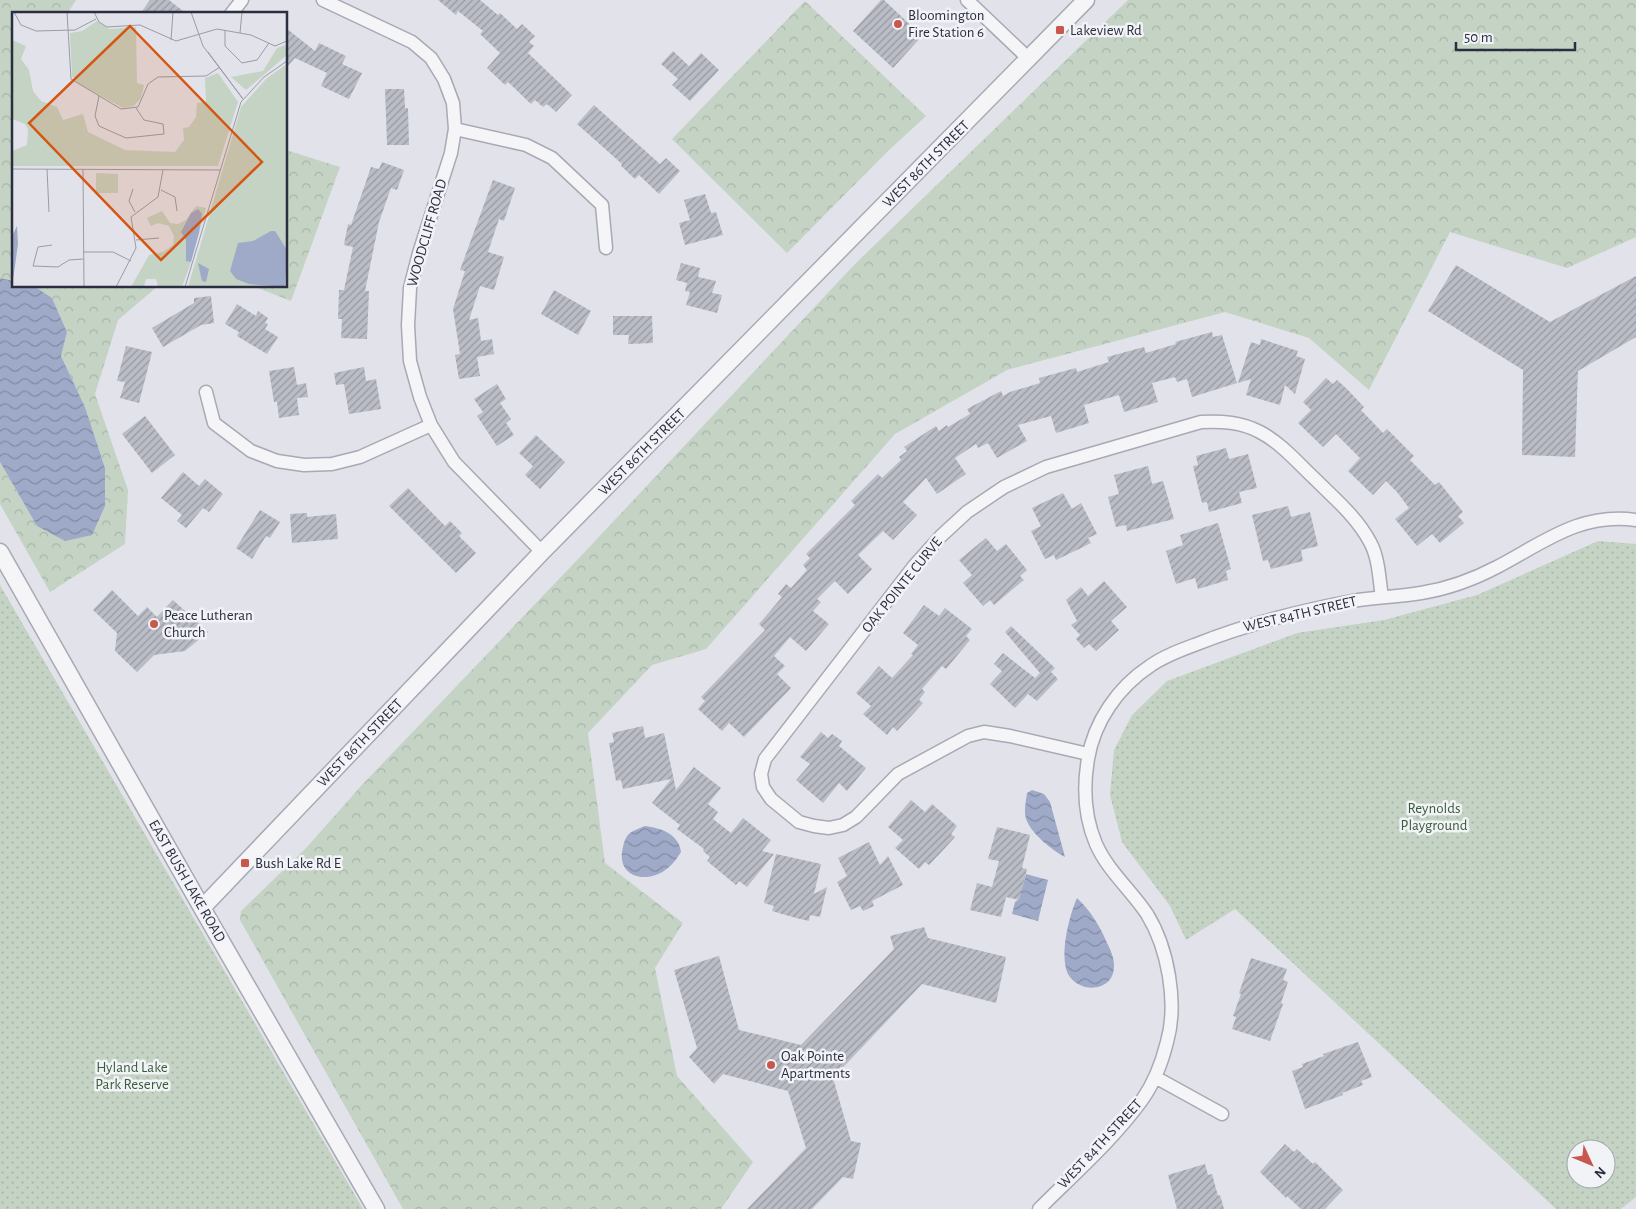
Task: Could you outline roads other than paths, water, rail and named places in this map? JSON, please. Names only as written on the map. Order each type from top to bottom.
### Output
[{"type":"street","points":[[233,12],[242,0]]},
{"type":"street","name":"WOODCLIFF ROAD","points":[[323,0],[412,42],[431,58],[444,79],[453,103],[455,129],[451,153],[419,253],[410,288],[408,325],[410,361],[420,397],[431,425],[454,462],[542,552]]},
{"type":"street","points":[[966,0],[1029,59]]},
{"type":"street","name":"WEST 86TH STREET","points":[[202,908],[542,552],[1086,0]]},
{"type":"street","points":[[455,129],[526,145],[552,158],[602,205],[606,248]]},
{"type":"street","points":[[206,392],[214,422],[251,451],[277,461],[304,465],[332,464],[360,457],[431,425]]},
{"type":"street","name":"OAK POINTE CURVE","points":[[1088,754],[984,732],[968,736],[898,774],[856,816],[843,825],[829,828],[799,822],[771,799],[763,787],[761,774],[765,759],[914,566],[941,536],[967,512],[1004,487],[1046,467],[1201,422],[1224,421],[1242,425],[1261,432],[1286,451],[1351,514],[1362,529],[1371,543],[1376,556],[1382,597]]},
{"type":"street","name":"WEST 84TH STREET","points":[[1039,1209],[1122,1125],[1143,1099],[1155,1077],[1168,1040],[1171,1007],[1169,975],[1162,944],[1147,914],[1110,868],[1096,845],[1088,820],[1085,773],[1088,754],[1100,722],[1113,701],[1130,682],[1150,665],[1231,630],[1291,613],[1382,597],[1419,594],[1451,586],[1495,568],[1566,529],[1597,521],[1631,519]]},
{"type":"street","name":"EAST BUSH LAKE ROAD","points":[[0,552],[202,908],[376,1209]]},
{"type":"street","points":[[1155,1077],[1222,1114]]},
{"type":"water","points":[[0,278],[12,281],[12,288],[37,288],[52,298],[67,332],[61,356],[85,407],[105,468],[105,506],[92,535],[65,541],[37,526],[0,462]]},
{"type":"water","points":[[1032,790],[1044,794],[1050,802],[1065,857],[1043,842],[1027,821],[1025,811],[1027,793]]},
{"type":"water","points":[[645,826],[663,830],[673,836],[680,846],[681,852],[668,868],[660,873],[643,877],[635,876],[628,872],[622,858],[623,845],[627,836]]},
{"type":"water","points":[[1026,874],[1048,880],[1038,921],[1012,914],[1015,902],[1019,899]]},
{"type":"water","points":[[1077,898],[1098,924],[1113,959],[1113,974],[1109,981],[1096,988],[1088,988],[1073,981],[1065,966],[1066,936]]},
{"type":"place","name":"Bloomington Fire Station 6","points":[[898,24]]},
{"type":"place","name":"Lakeview Rd","points":[[1060,30]]},
{"type":"place","name":"Peace Lutheran Church","points":[[154,624]]},
{"type":"place","name":"Bush Lake Rd E","points":[[245,863]]},
{"type":"place","name":"Oak Pointe Apartments","points":[[771,1065]]},
{"type":"park label","name":"Reynolds Playground","points":[[1434,816]]},
{"type":"park label","name":"Hyland Lake Park Reserve","points":[[132,1076]]}]
